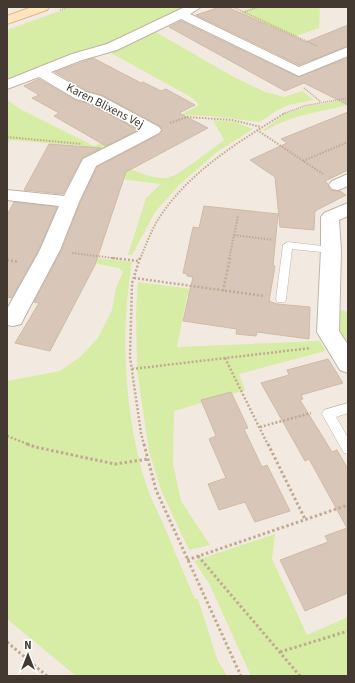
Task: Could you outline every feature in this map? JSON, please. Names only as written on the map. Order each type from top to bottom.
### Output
[{"type":"street","points":[[7,20],[43,7]]},
{"type":"street","name":"Karen Blixens Vej","points":[[7,85],[77,57],[112,47],[194,7]]},
{"type":"street","points":[[181,14],[299,72],[343,53]]},
{"type":"street","name":"Karen Blixens Vej","points":[[41,72],[81,96],[96,99],[153,130]]},
{"type":"street","name":"Karen Blixens Vej","points":[[7,317],[13,318],[50,250],[70,202],[89,163],[153,130]]},
{"type":"street","points":[[7,195],[70,202]]},
{"type":"street","points":[[348,209],[330,217],[331,250],[328,332],[348,364]]},
{"type":"lane","points":[[281,299],[288,245],[331,250]]},
{"type":"lane","points":[[348,408],[328,414],[348,449]]},
{"type":"path","points":[[233,7],[343,53]]},
{"type":"path","points":[[244,12],[258,7]]},
{"type":"path","points":[[299,72],[304,90],[321,103]]},
{"type":"path","points":[[241,676],[156,490],[141,433],[132,368],[130,350],[132,283],[139,261],[156,223],[182,189],[224,151],[286,112],[304,106],[348,98]]},
{"type":"path","points":[[153,130],[187,117],[232,120],[262,127]]},
{"type":"path","points":[[257,130],[302,161],[343,182]]},
{"type":"path","points":[[7,137],[84,144],[102,156]]},
{"type":"path","points":[[302,161],[348,142]]},
{"type":"path","points":[[223,291],[238,216]]},
{"type":"path","points":[[234,235],[281,241],[288,245]]},
{"type":"path","points":[[50,250],[139,261]]},
{"type":"path","points":[[134,278],[281,299]]},
{"type":"path","points":[[132,368],[336,345]]},
{"type":"path","points":[[225,358],[305,520]]},
{"type":"path","points":[[260,427],[312,412],[328,414]]},
{"type":"path","points":[[7,436],[35,446],[115,464],[148,459]]},
{"type":"path","points":[[187,560],[348,505]]},
{"type":"path","points":[[198,556],[300,676]]},
{"type":"path","points":[[280,652],[348,631]]},
{"type":"path","points":[[7,642],[47,676]]},
{"type":"green space","points":[[71,7],[185,7],[111,43],[67,56],[7,80],[7,30]]},
{"type":"green space","points":[[254,7],[320,7],[319,28],[293,37],[240,12]]},
{"type":"green space","points":[[154,31],[232,76],[265,92],[284,97],[302,91],[314,100],[288,105],[260,122],[210,116],[180,115],[199,105],[191,97],[109,52]]},
{"type":"green space","points":[[348,99],[348,105],[295,118],[285,121],[265,131],[263,130],[285,114],[305,107]]},
{"type":"green space","points":[[7,100],[20,109],[94,146],[133,127],[136,128],[134,134],[94,153],[83,146],[10,140],[7,145]]},
{"type":"green space","points":[[213,120],[235,122],[253,129],[217,152],[179,185],[155,212],[132,255],[128,255],[146,198],[161,184],[113,178],[122,165],[143,174],[161,178],[167,178],[179,173],[224,140]]},
{"type":"green space","points":[[58,254],[132,262],[126,317],[126,375],[133,433],[139,460],[150,496],[195,599],[198,599],[217,659],[227,676],[76,676],[7,619],[7,381],[60,371],[80,357],[98,338],[112,310],[116,288],[123,272],[119,268],[57,256]]},
{"type":"green space","points":[[138,282],[200,290],[187,296],[177,347],[320,341],[325,351],[239,374],[245,390],[174,411],[173,464],[181,501],[210,545],[189,550],[161,490],[149,451],[137,370],[136,310]]},
{"type":"green space","points":[[338,309],[348,312],[348,348],[335,328]]},
{"type":"green space","points":[[275,534],[272,559],[307,635],[348,617],[348,676],[251,676],[209,583],[194,561]]},
{"type":"building","points":[[220,7],[227,7],[306,42],[348,25],[348,46],[299,65],[196,15]]},
{"type":"building","points":[[181,21],[298,77],[348,58],[348,105],[304,83],[285,91],[169,27]]},
{"type":"building","points":[[93,58],[141,83],[143,82],[161,91],[166,89],[195,105],[179,113],[208,128],[126,172],[95,265],[50,351],[15,343],[39,303],[34,302],[61,251],[80,203],[97,167],[160,134],[162,131],[160,126],[102,95],[87,91],[55,72]]},
{"type":"building","points":[[39,79],[75,100],[90,104],[138,130],[106,146],[54,116],[59,113],[32,98],[39,95],[24,86]]},
{"type":"building","points":[[348,112],[348,170],[325,181],[331,190],[340,191],[346,195],[315,211],[314,230],[280,227],[275,177],[250,160],[287,143],[281,139]]},
{"type":"building","points":[[49,144],[101,148],[82,158],[63,194],[24,190]]},
{"type":"building","points":[[14,202],[57,207],[39,249],[12,298],[7,297],[7,215]]},
{"type":"building","points":[[204,206],[278,214],[273,266],[275,266],[269,301],[277,304],[310,307],[309,339],[257,332],[256,336],[236,334],[237,329],[183,321],[193,277],[187,276],[187,274],[183,273],[193,227],[199,228]]},
{"type":"building","points":[[328,359],[343,383],[301,395],[303,399],[300,400],[332,452],[337,450],[348,469],[348,593],[305,611],[280,560],[328,542],[325,536],[347,528],[309,459],[305,461],[261,383],[289,375],[287,370]]},
{"type":"building","points":[[231,392],[248,428],[244,429],[262,467],[267,465],[290,511],[255,522],[245,502],[219,510],[208,484],[226,478],[209,439],[216,436],[201,400]]}]
